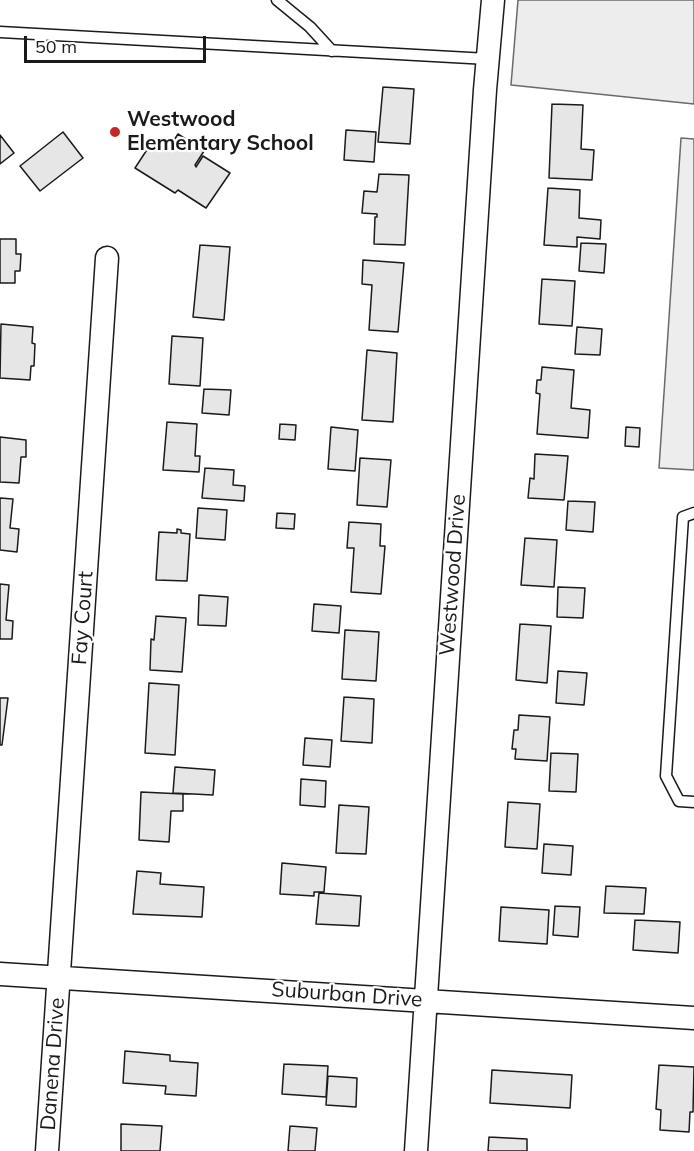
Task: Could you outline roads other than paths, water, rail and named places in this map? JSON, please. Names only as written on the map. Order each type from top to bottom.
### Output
[{"type":"street","name":"Westwood Drive","points":[[416,1151],[424,1000],[493,0]]},
{"type":"street","name":"Fay Court","points":[[59,977],[107,258]]},
{"type":"street","name":"Suburban Drive","points":[[0,974],[694,1018]]},
{"type":"street","name":"Danena Drive","points":[[47,1151],[59,977]]},
{"type":"lane","points":[[277,0],[310,27],[332,51]]},
{"type":"lane","points":[[0,32],[488,59]]},
{"type":"lane","points":[[694,513],[683,517],[666,776],[679,801],[694,802]]},
{"type":"place","name":"Westwood Elementary School","points":[[115,132]]}]
